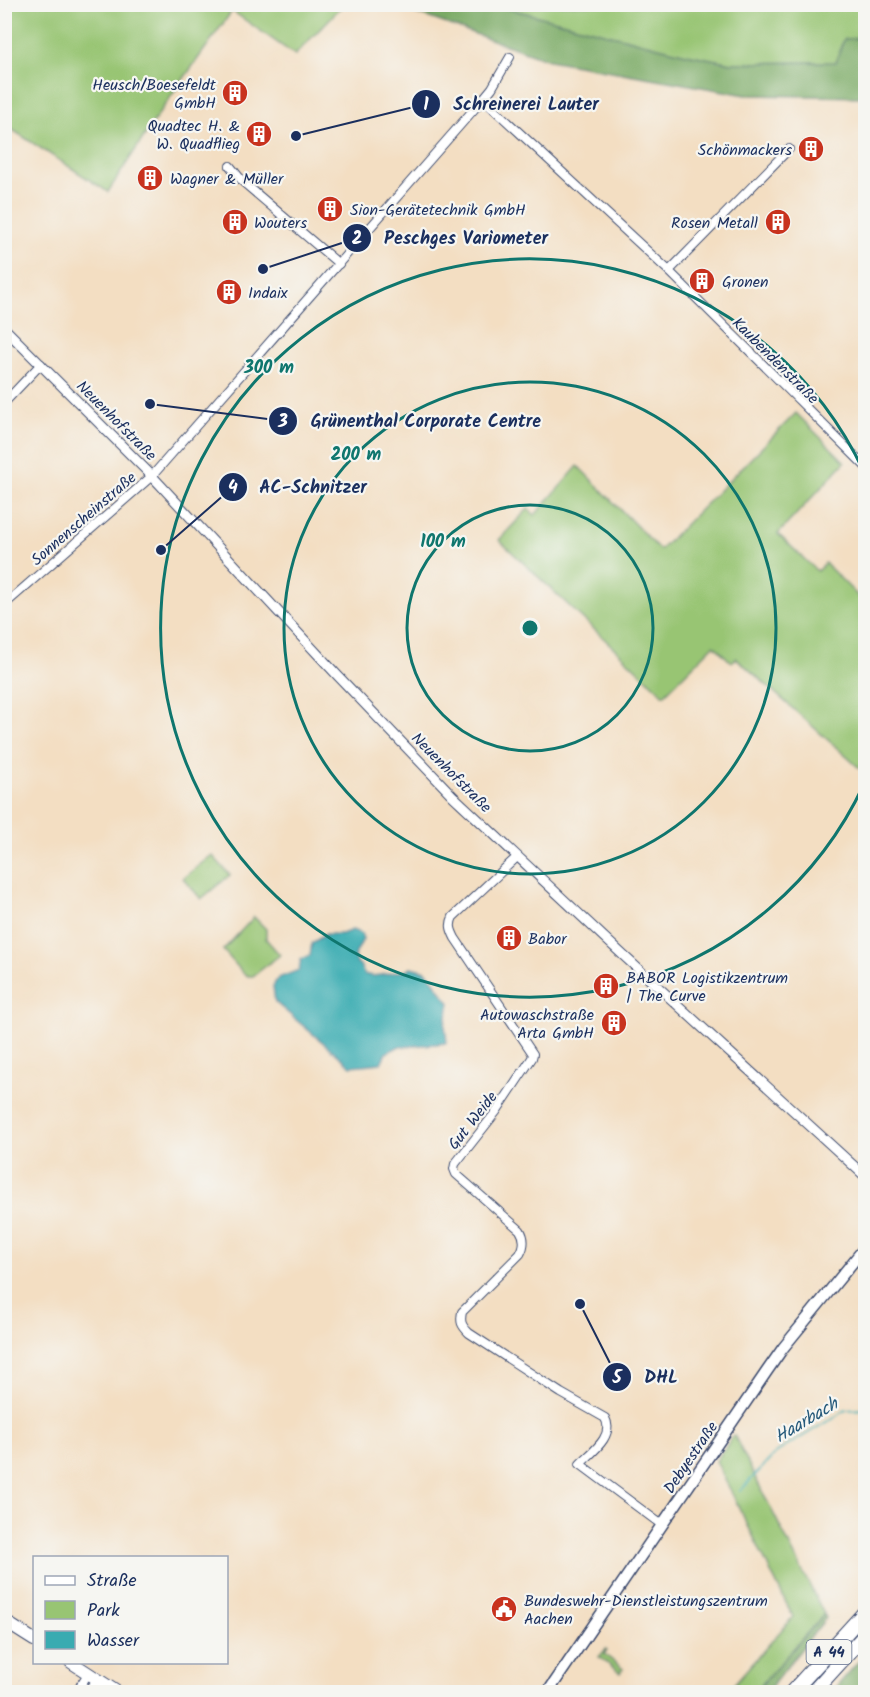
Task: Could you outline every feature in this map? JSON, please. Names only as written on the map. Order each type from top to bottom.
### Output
[{"type":"highway","name":"A 44","points":[[792,1692],[866,1611]]},
{"type":"highway","name":"A 44","points":[[813,1692],[866,1634]]},
{"type":"main road","name":"Debyestraße","points":[[549,1692],[783,1348],[866,1246]]},
{"type":"main road","points":[[4,1621],[33,1639]]},
{"type":"main road","points":[[74,1664],[117,1692]]},
{"type":"street","name":"Sonnenscheinstraße","points":[[4,605],[152,476],[483,99],[510,57]]},
{"type":"street","name":"Kaubendenstraße","points":[[483,99],[669,271],[866,467]]},
{"type":"street","points":[[669,271],[789,148]]},
{"type":"street","points":[[230,166],[243,182],[339,264]]},
{"type":"street","name":"Neuenhofstraße","points":[[4,328],[152,476],[453,796],[866,1177]]},
{"type":"street","points":[[4,404],[41,364]]},
{"type":"street","name":"Gut Weide","points":[[517,857],[453,917],[450,923],[455,938],[533,1054],[496,1112],[455,1164],[456,1173],[520,1230],[524,1241],[520,1254],[462,1312],[462,1326],[469,1333],[534,1375],[605,1418],[608,1425],[607,1435],[580,1464],[662,1525]]},
{"type":"street","points":[[76,1692],[93,1677]]},
{"type":"street","points":[[88,1692],[93,1677]]},
{"type":"green space","points":[[4,5],[343,5],[295,55],[232,11],[162,109],[108,192],[5,125]]},
{"type":"green space","points":[[388,5],[494,5],[686,54],[731,63],[836,62],[844,39],[865,38],[865,97],[746,95],[549,60]]},
{"type":"green space","points":[[494,5],[865,5],[865,38],[844,39],[836,62],[731,63],[686,54]]},
{"type":"green space","points":[[796,413],[845,462],[778,534],[817,571],[825,563],[865,603],[865,773],[736,658],[731,662],[714,645],[664,695],[499,540],[528,509],[535,515],[578,466],[660,550]]},
{"type":"green space","points":[[212,855],[230,875],[201,899],[183,878]]},
{"type":"green space","points":[[254,917],[266,929],[266,939],[280,955],[253,976],[248,976],[223,950]]},
{"type":"green space","points":[[734,1435],[824,1614],[755,1692],[727,1692],[793,1617],[716,1461]]},
{"type":"green space","points":[[824,1614],[826,1618],[767,1692],[755,1692]]},
{"type":"green space","points":[[606,1649],[604,1654],[623,1669],[620,1673],[599,1657]]},
{"type":"green space","points":[[865,1654],[865,1692],[832,1692]]},
{"type":"water","points":[[352,930],[361,933],[363,939],[354,957],[364,974],[379,975],[406,971],[411,967],[426,971],[450,1003],[445,1025],[447,1043],[398,1047],[386,1053],[381,1063],[351,1066],[275,1002],[273,986],[278,978],[299,970],[301,959],[310,955],[312,943],[326,934],[342,934]]},
{"type":"waterway","name":"Haarbach","points":[[740,1491],[777,1452],[846,1410],[866,1409]]},
{"type":"place","name":"Heusch/Boesefeldt GmbH","points":[[235,93]]},
{"type":"place","name":"Quadtec H. & W. Quadflieg","points":[[259,134]]},
{"type":"place","name":"Schreinerei Lauter","points":[[296,136]]},
{"type":"place","name":"Schönmackers","points":[[811,149]]},
{"type":"place","name":"Wagner & Müller","points":[[150,178]]},
{"type":"place","name":"Sion-Gerätetechnik GmbH","points":[[330,209]]},
{"type":"place","name":"Wouters","points":[[235,222]]},
{"type":"place","name":"Rosen Metall","points":[[778,222]]},
{"type":"place","name":"Peschges Variometer","points":[[263,269]]},
{"type":"place","name":"Gronen","points":[[702,281]]},
{"type":"place","name":"Indaix","points":[[229,292]]},
{"type":"place","name":"Grünenthal Corporate Centre","points":[[150,404]]},
{"type":"place","name":"AC-Schnitzer","points":[[161,550]]},
{"type":"place","name":"Babor","points":[[509,938]]},
{"type":"place","name":"BABOR Logistikzentrum | The Curve","points":[[606,986]]},
{"type":"place","name":"Autowaschstraße Arta GmbH","points":[[614,1023]]},
{"type":"place","name":"DHL","points":[[580,1304]]},
{"type":"place","name":"Bundeswehr-Dienstleistungszentrum Aachen","points":[[504,1609]]}]
